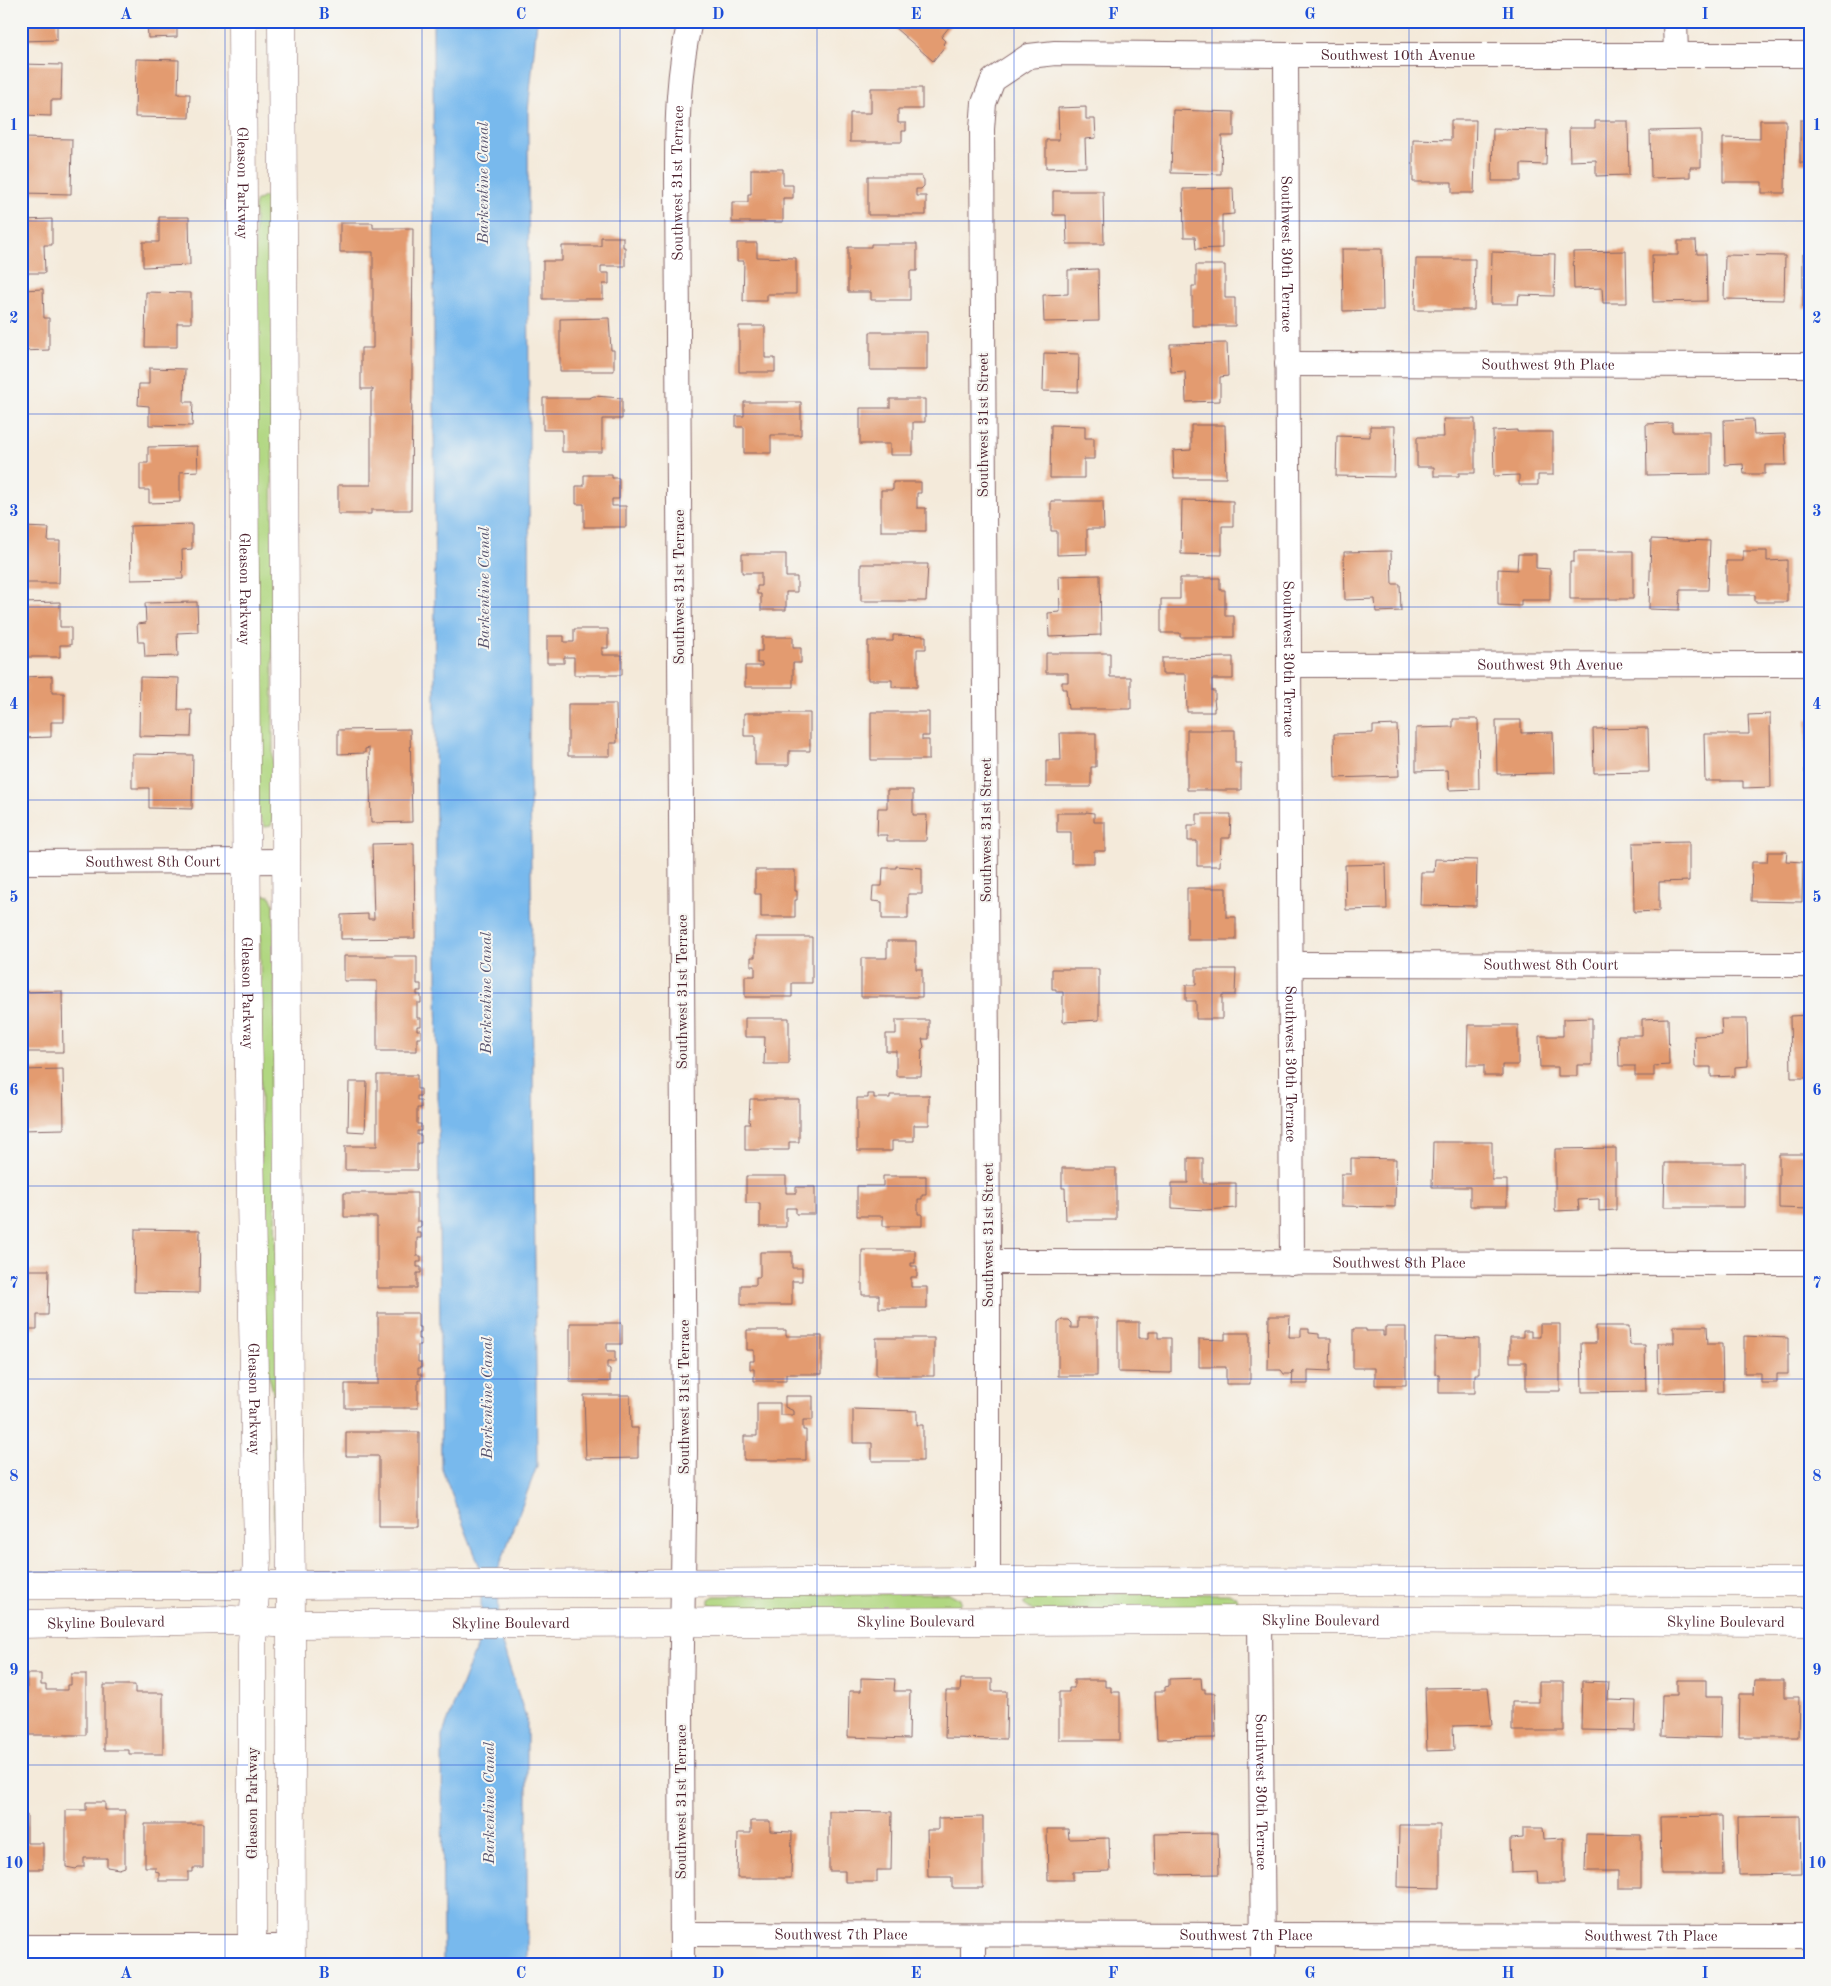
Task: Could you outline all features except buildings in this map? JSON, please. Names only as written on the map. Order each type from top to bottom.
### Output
[{"type":"main road","name":"Gleason Parkway","points":[[242,21],[248,861],[247,956],[257,1559],[253,1622],[252,1956]]},
{"type":"main road","points":[[282,21],[291,1585],[291,1956]]},
{"type":"main road","points":[[21,1585],[1260,1581],[1810,1582]]},
{"type":"main road","points":[[1260,1581],[1260,1620]]},
{"type":"main road","points":[[988,1582],[989,1621]]},
{"type":"main road","name":"Skyline Boulevard","points":[[21,1624],[232,1620],[290,1624],[1260,1620],[1810,1622]]},
{"type":"street","name":"Southwest 31st Terrace","points":[[682,1965],[681,1708],[685,1440],[676,174],[683,52],[690,21]]},
{"type":"street","points":[[1675,21],[1676,55]]},
{"type":"street","name":"Southwest 10th Avenue","points":[[993,80],[1030,56],[1055,53],[1810,55]]},
{"type":"street","name":"Southwest 30th Terrace","points":[[1286,55],[1292,1263]]},
{"type":"street","name":"Southwest 31st Street","points":[[988,1582],[982,129],[984,103],[993,80]]},
{"type":"street","name":"Southwest 9th Place","points":[[1287,364],[1810,365]]},
{"type":"street","name":"Southwest 9th Avenue","points":[[1290,665],[1810,664]]},
{"type":"street","name":"Southwest 8th Court","points":[[21,862],[286,861]]},
{"type":"street","name":"Southwest 8th Court","points":[[1291,964],[1810,965]]},
{"type":"street","name":"Southwest 8th Place","points":[[988,1262],[1810,1263]]},
{"type":"street","name":"Southwest 30th Terrace","points":[[1260,1620],[1263,1965]]},
{"type":"street","name":"Southwest 7th Place","points":[[682,1934],[1810,1936]]},
{"type":"street","points":[[973,1935],[973,1965]]},
{"type":"street","points":[[21,1947],[291,1956]]},
{"type":"green space","points":[[264,197],[272,199],[273,819],[271,826],[265,827],[258,815],[255,202]]},
{"type":"green space","points":[[264,895],[270,896],[274,905],[277,1546],[274,1544],[274,1396],[262,1348],[260,910]]},
{"type":"green space","points":[[949,1593],[960,1599],[961,1603],[953,1610],[734,1611],[709,1604],[709,1599],[714,1596]]},
{"type":"green space","points":[[1043,1593],[1231,1594],[1236,1597],[1238,1604],[1237,1607],[1033,1611],[1024,1605],[1024,1603]]},
{"type":"water","name":"Barkentine Canal","points":[[433,21],[537,21],[528,112],[530,772],[537,1466],[498,1570],[499,1634],[527,1721],[527,1965],[443,1965],[442,1736],[481,1635],[481,1570],[441,1467],[435,730]]}]
